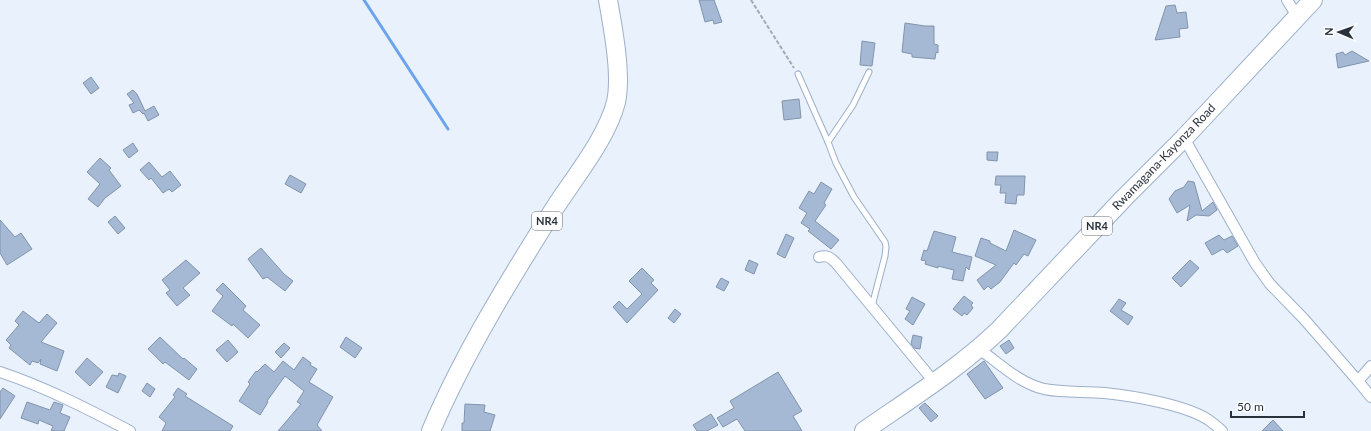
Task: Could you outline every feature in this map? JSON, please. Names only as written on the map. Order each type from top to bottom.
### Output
[{"type":"highway","name":"NR4","points":[[431,431],[456,377],[482,330],[530,249],[587,161],[610,121],[616,101],[617,78],[614,38],[608,0]]},
{"type":"highway","name":"Rwamagana-Kayonza Road","points":[[864,431],[935,383],[979,349],[999,330],[1124,198],[1184,138],[1313,0]]},
{"type":"street","points":[[1287,0],[1297,16]]},
{"type":"street","points":[[1184,138],[1255,263],[1270,284],[1304,319],[1371,397]]},
{"type":"street","points":[[819,257],[825,255],[831,258],[935,383]]},
{"type":"street","points":[[979,349],[1028,383],[1043,389],[1104,393],[1165,404],[1199,414],[1222,431]]},
{"type":"street","points":[[1358,381],[1371,366]]},
{"type":"street","points":[[0,372],[31,383],[65,398],[130,431]]},
{"type":"lane","points":[[828,142],[853,105],[869,72]]},
{"type":"lane","points":[[798,74],[836,163],[854,197],[885,242],[885,256],[872,306]]},
{"type":"path","points":[[751,0],[798,74]]},
{"type":"building","points":[[699,0],[714,0],[722,22],[714,24],[713,20],[705,22]]},
{"type":"building","points":[[1175,5],[1177,13],[1186,12],[1188,28],[1179,29],[1180,37],[1155,40],[1166,6]]},
{"type":"building","points":[[905,23],[934,26],[934,44],[938,45],[938,53],[936,52],[935,59],[912,57],[912,54],[902,52]]},
{"type":"building","points":[[862,41],[875,43],[872,66],[860,65]]},
{"type":"building","points":[[1352,51],[1369,61],[1338,68],[1336,54],[1343,52],[1345,55]]},
{"type":"building","points":[[91,77],[99,88],[91,94],[83,83]]},
{"type":"building","points":[[133,90],[137,94],[145,111],[154,106],[159,115],[148,121],[144,113],[143,114],[139,110],[133,113],[129,105],[134,103],[127,94]]},
{"type":"building","points":[[799,99],[801,118],[784,120],[782,101]]},
{"type":"building","points":[[133,143],[138,151],[129,158],[123,150]]},
{"type":"building","points":[[987,152],[998,152],[997,161],[987,160]]},
{"type":"building","points":[[100,158],[111,168],[109,170],[121,186],[105,198],[98,207],[88,199],[100,184],[87,172]]},
{"type":"building","points":[[149,162],[162,177],[170,171],[181,185],[172,192],[169,189],[163,193],[151,178],[149,180],[140,170]]},
{"type":"building","points":[[290,175],[306,184],[301,193],[285,184]]},
{"type":"building","points":[[996,176],[1025,176],[1024,195],[1017,195],[1016,204],[1005,203],[1006,193],[1000,193],[1001,185],[995,185]]},
{"type":"building","points":[[1188,181],[1194,182],[1202,211],[1213,202],[1217,210],[1209,216],[1196,215],[1187,221],[1190,205],[1177,213],[1169,199],[1175,191],[1184,187]]},
{"type":"building","points":[[821,182],[832,189],[824,203],[826,205],[815,221],[839,240],[831,249],[808,231],[810,229],[801,223],[807,213],[799,208],[809,191],[814,194]]},
{"type":"building","points":[[115,216],[125,228],[118,234],[108,222]]},
{"type":"building","points":[[0,220],[15,237],[21,233],[32,249],[7,265],[0,253]]},
{"type":"building","points":[[1014,230],[1036,240],[1028,256],[1024,254],[1016,265],[1014,263],[1000,282],[991,289],[988,286],[984,290],[977,280],[996,265],[975,256],[981,238],[990,241],[990,243],[1006,251]]},
{"type":"building","points":[[934,231],[956,237],[952,252],[972,257],[969,270],[966,267],[963,281],[952,279],[954,270],[938,266],[938,268],[925,264],[926,261],[921,260],[924,250],[927,251]]},
{"type":"building","points":[[786,234],[794,238],[785,258],[777,254]]},
{"type":"building","points":[[1219,235],[1224,240],[1232,236],[1238,246],[1227,253],[1223,249],[1212,255],[1205,243]]},
{"type":"building","points":[[261,248],[284,274],[293,281],[285,291],[267,277],[263,279],[248,259]]},
{"type":"building","points":[[186,260],[200,273],[183,288],[190,295],[177,306],[166,293],[170,290],[162,280]]},
{"type":"building","points":[[749,260],[758,264],[754,274],[745,270]]},
{"type":"building","points":[[1190,260],[1199,268],[1181,287],[1172,278]]},
{"type":"building","points":[[642,268],[654,280],[651,283],[658,290],[627,323],[613,307],[619,301],[627,309],[642,294],[629,281]]},
{"type":"building","points":[[721,278],[729,282],[724,291],[716,287]]},
{"type":"building","points":[[223,283],[246,306],[243,310],[260,325],[248,338],[233,324],[232,326],[212,311],[223,296],[216,290]]},
{"type":"building","points":[[964,296],[973,303],[971,305],[973,308],[967,315],[964,313],[962,316],[953,309]]},
{"type":"building","points":[[912,297],[925,304],[913,325],[905,319],[910,311],[906,309]]},
{"type":"building","points":[[1119,299],[1126,303],[1121,310],[1133,317],[1128,325],[1110,311]]},
{"type":"building","points":[[675,309],[681,314],[674,323],[668,318]]},
{"type":"building","points":[[23,311],[39,323],[47,314],[57,323],[41,342],[64,351],[57,371],[40,364],[41,359],[38,363],[32,361],[30,365],[9,348],[11,345],[6,340],[19,325],[15,321]]},
{"type":"building","points":[[913,335],[922,337],[920,349],[914,348],[911,344]]},
{"type":"building","points":[[160,337],[183,359],[184,358],[197,369],[189,380],[165,362],[163,364],[148,349]]},
{"type":"building","points":[[346,337],[362,348],[355,358],[340,347]]},
{"type":"building","points":[[228,340],[238,352],[227,362],[216,350]]},
{"type":"building","points":[[1009,340],[1014,348],[1006,354],[1000,346]]},
{"type":"building","points":[[284,343],[290,348],[281,358],[275,352]]},
{"type":"building","points":[[303,357],[311,363],[310,365],[317,369],[309,382],[333,397],[317,425],[322,431],[278,431],[301,404],[297,402],[304,391],[285,376],[267,401],[268,402],[260,415],[239,401],[250,384],[248,382],[256,371],[257,372],[265,364],[274,372],[283,361],[294,370]]},
{"type":"building","points":[[87,358],[103,372],[90,386],[75,372]]},
{"type":"building","points":[[984,361],[1003,388],[985,399],[967,374]]},
{"type":"building","points":[[778,372],[802,411],[793,416],[802,431],[745,431],[737,419],[723,427],[717,418],[734,408],[730,401]]},
{"type":"building","points":[[119,373],[126,376],[118,393],[106,387],[112,375],[118,376]]},
{"type":"building","points":[[147,383],[155,389],[150,397],[142,391]]},
{"type":"building","points":[[3,388],[15,396],[0,419],[0,392]]},
{"type":"building","points":[[178,388],[187,394],[185,396],[233,426],[230,431],[162,431],[166,423],[159,417],[175,397],[173,395]]},
{"type":"building","points":[[27,402],[50,410],[54,402],[63,405],[60,413],[70,417],[64,431],[51,431],[53,426],[39,420],[38,424],[21,418]]},
{"type":"building","points":[[925,403],[938,416],[931,422],[919,408]]},
{"type":"building","points":[[465,404],[485,405],[484,412],[495,415],[490,431],[462,431]]},
{"type":"building","points":[[711,414],[718,425],[707,431],[697,431],[693,425]]},
{"type":"building","points":[[1273,420],[1283,431],[1262,431]]},
{"type":"waterway","points":[[364,0],[448,129]]}]
